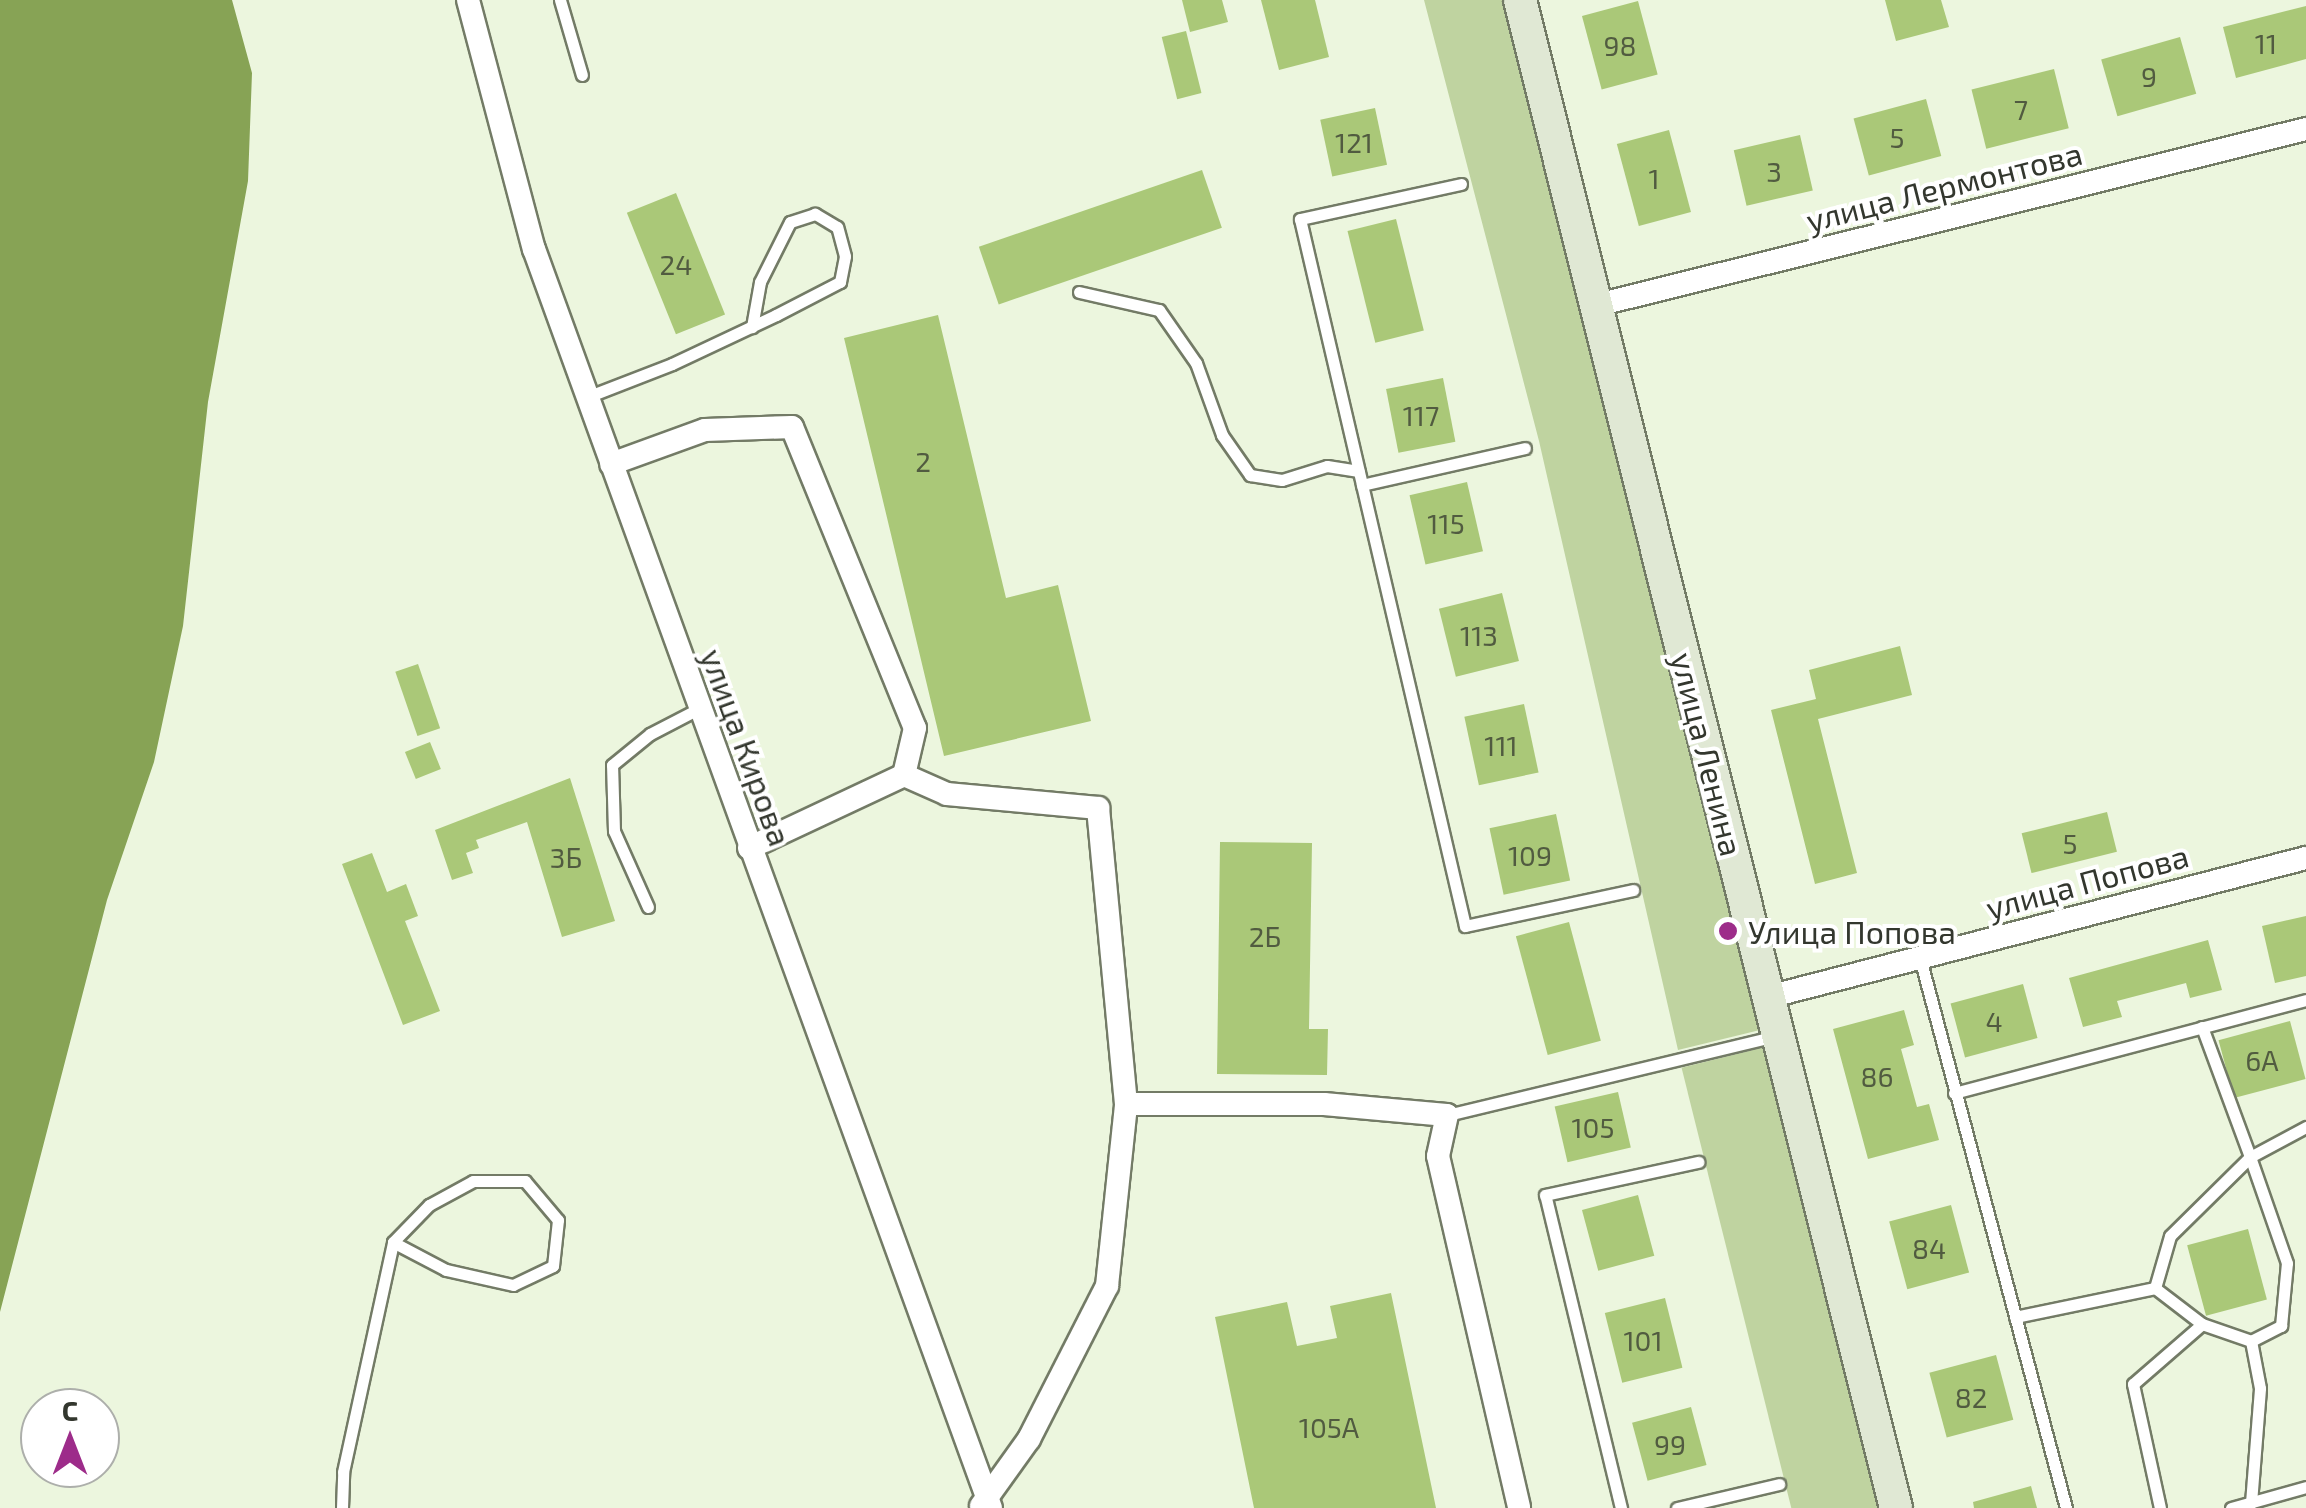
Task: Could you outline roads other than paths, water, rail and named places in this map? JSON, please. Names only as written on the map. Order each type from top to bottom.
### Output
[{"type":"street","name":"улица Кирова","points":[[468,0],[534,250],[986,1506]]},
{"type":"street","name":"улица Ленина","points":[[1520,0],[1896,1508]]},
{"type":"street","name":"улица Лермонтова","points":[[1597,305],[2306,129]]},
{"type":"street","points":[[611,464],[705,430],[792,427],[914,728],[904,775]]},
{"type":"street","points":[[749,848],[904,775],[947,794],[1098,808],[1126,1104],[1108,1286],[1030,1438],[986,1506]]},
{"type":"street","name":"улица Попова","points":[[1768,997],[2306,858]]},
{"type":"street","points":[[1126,1104],[1324,1104],[1446,1115],[1438,1156],[1519,1508]]},
{"type":"lane","points":[[560,0],[582,75]]},
{"type":"lane","points":[[1461,184],[1300,219],[1465,926],[1633,890]]},
{"type":"lane","points":[[586,397],[672,364],[776,316],[840,282],[845,256],[837,227],[815,214],[790,222],[760,282],[752,326]]},
{"type":"lane","points":[[1079,292],[1159,310],[1196,363],[1222,435],[1250,475],[1282,480],[1327,466],[1358,471]]},
{"type":"lane","points":[[1362,484],[1525,448]]},
{"type":"lane","points":[[648,908],[614,831],[612,765],[650,734],[698,709]]},
{"type":"lane","points":[[1920,958],[2066,1508]]},
{"type":"lane","points":[[1954,1093],[2306,1000]]},
{"type":"lane","points":[[2016,1317],[2154,1288],[2202,1324],[2251,1341],[2281,1326],[2287,1263],[2202,1027]]},
{"type":"lane","points":[[1446,1115],[1778,1036]]},
{"type":"lane","points":[[2154,1288],[2170,1236],[2250,1157],[2306,1128]]},
{"type":"lane","points":[[1621,1508],[1545,1194],[1698,1162]]},
{"type":"lane","points":[[342,1508],[347,1453],[392,1242],[429,1205],[473,1181],[525,1181],[558,1220],[553,1266],[512,1285],[446,1270],[392,1242]]},
{"type":"lane","points":[[2160,1508],[2133,1384],[2202,1324]]},
{"type":"lane","points":[[2251,1341],[2260,1388],[2251,1502]]},
{"type":"lane","points":[[1677,1508],[1779,1484]]},
{"type":"lane","points":[[2231,1508],[2306,1488]]},
{"type":"place","name":"Улица Попова","points":[[1728,931]]}]
